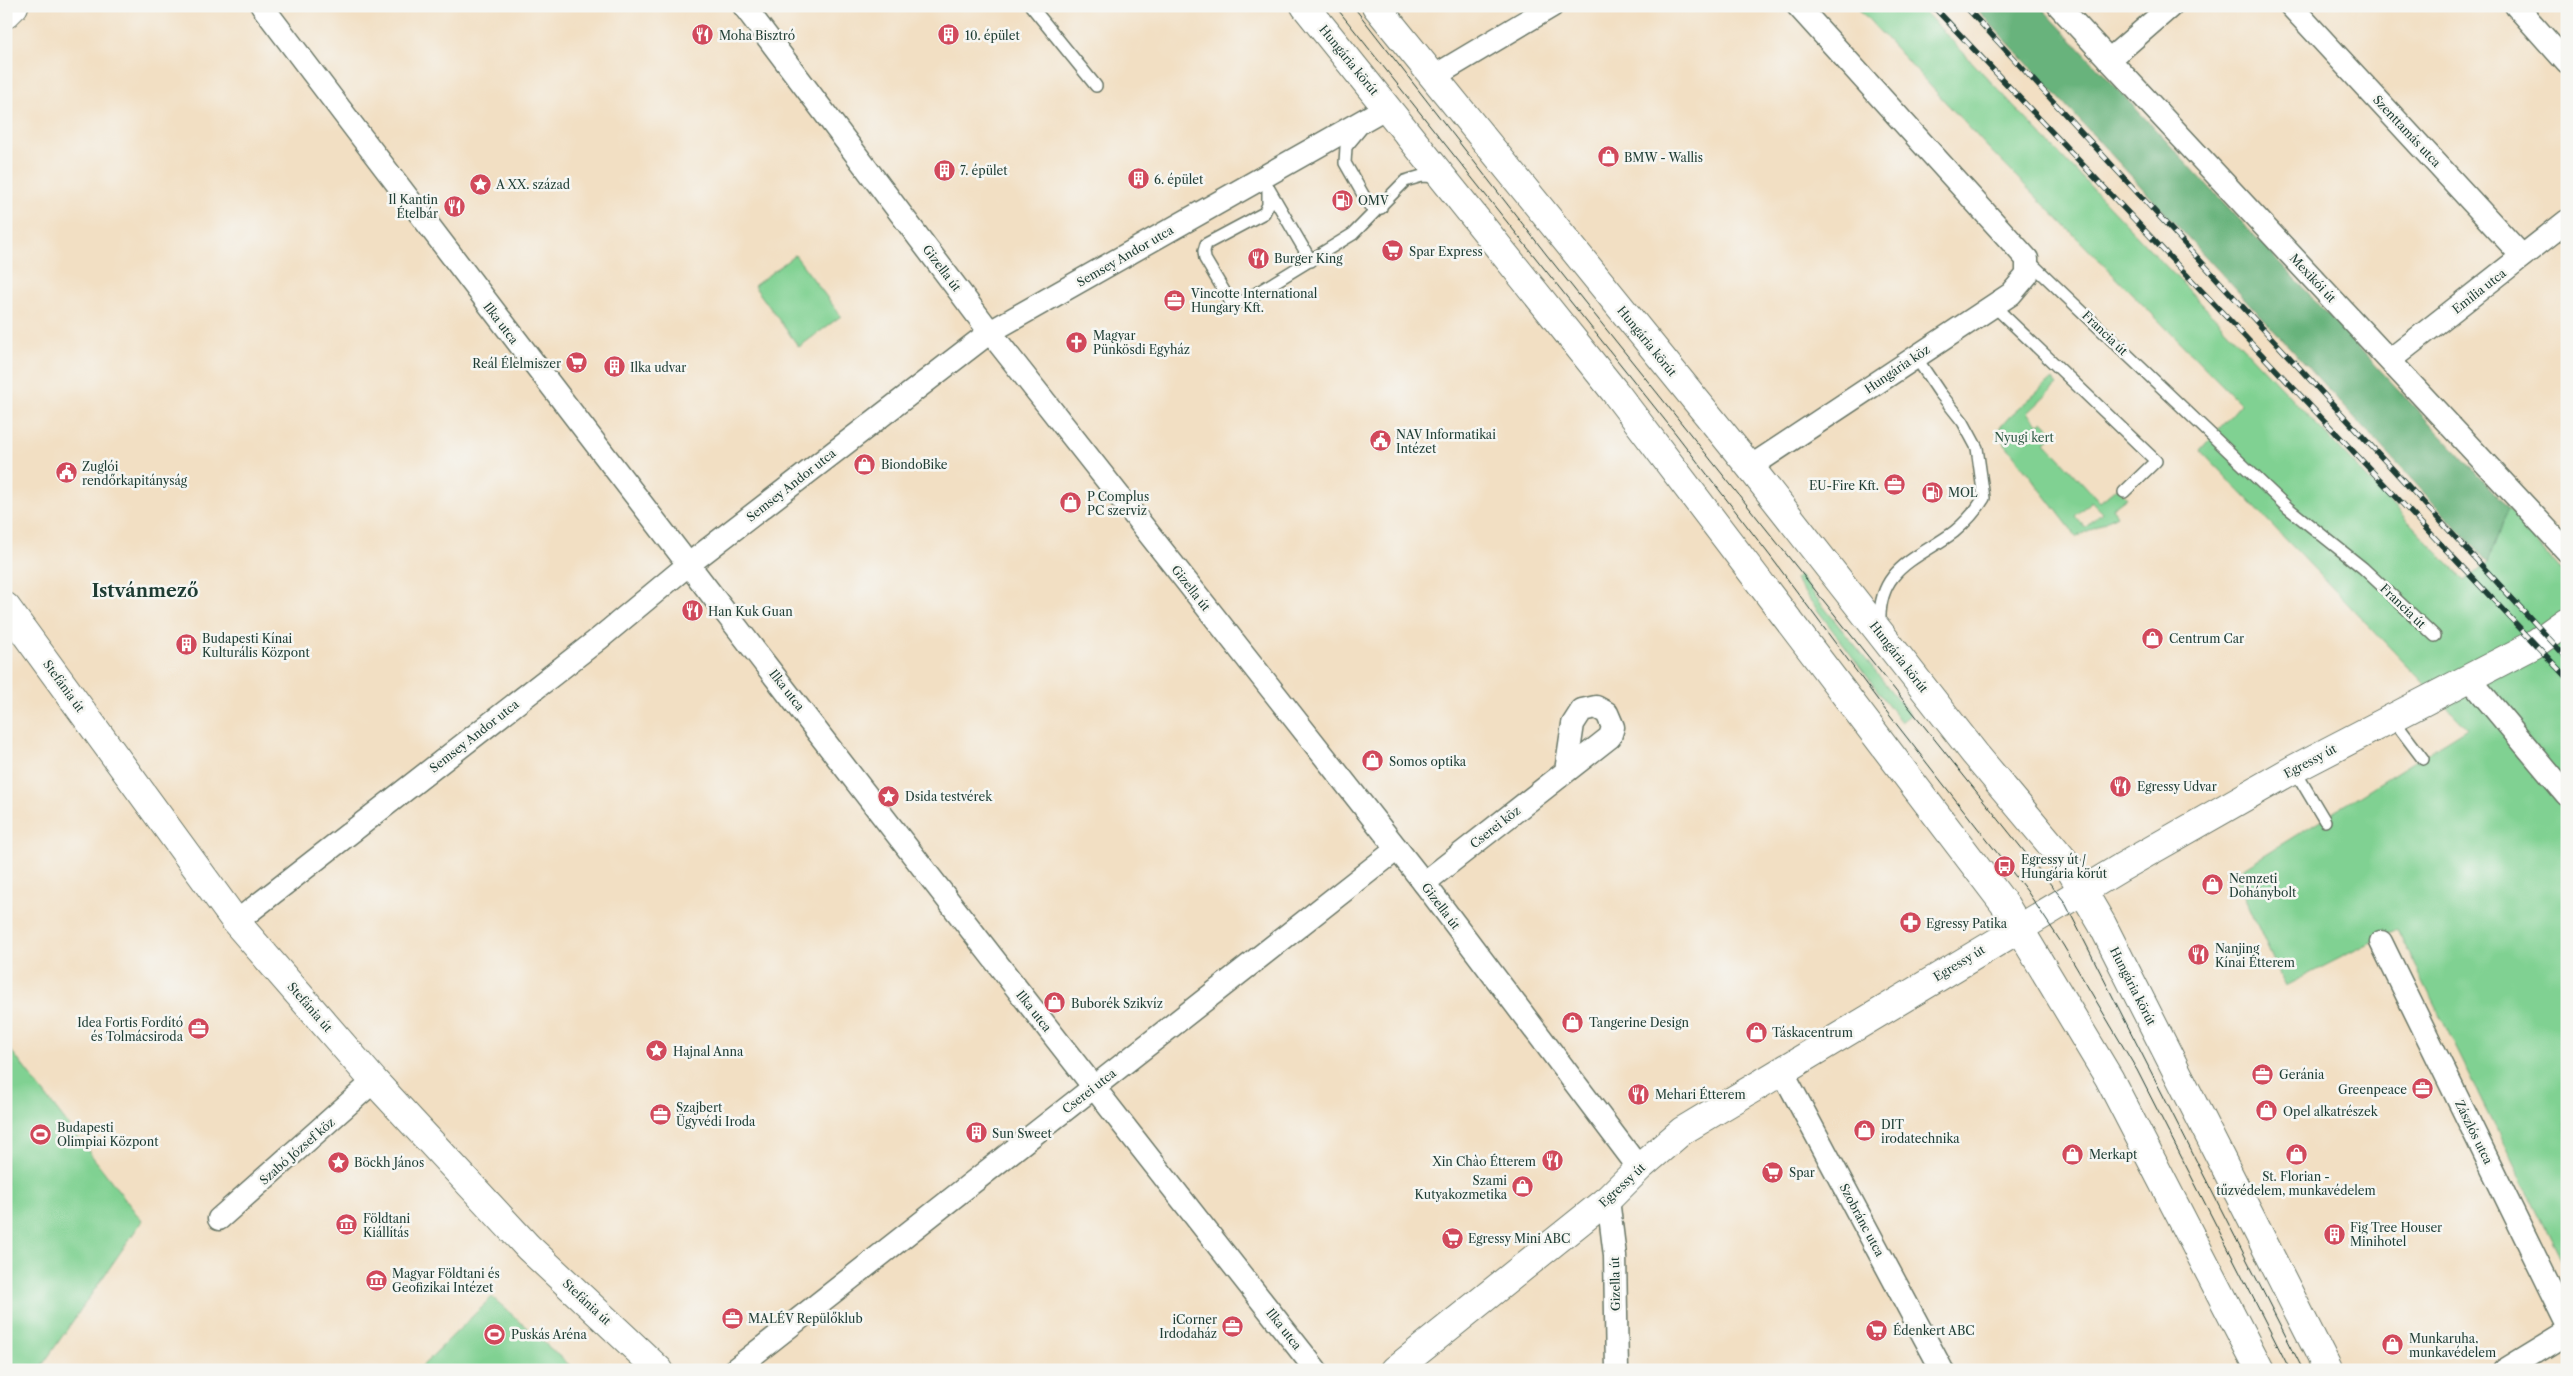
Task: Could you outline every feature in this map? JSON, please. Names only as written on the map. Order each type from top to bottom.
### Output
[{"type":"main road","points":[[6,14],[14,6]]},
{"type":"main road","name":"Hungária körút","points":[[1306,6],[1378,113],[1443,177],[1669,462],[1999,897],[2108,1078],[2260,1370]]},
{"type":"main road","name":"Hungária körút","points":[[1376,6],[1750,467],[1975,754],[2067,864],[2102,924],[2328,1370]]},
{"type":"main road","name":"Stefánia út","points":[[6,606],[236,922],[374,1081],[528,1247],[659,1370]]},
{"type":"main road","name":"Egressy út","points":[[1395,1370],[1608,1199],[1639,1168],[1682,1131],[1781,1069],[2083,890],[2294,769],[2533,645],[2567,621]]},
{"type":"street","name":"Ilka utca","points":[[262,6],[533,365],[1094,1088],[1316,1370]]},
{"type":"street","name":"Gizella út","points":[[744,6],[990,332],[1424,884],[1639,1168]]},
{"type":"street","points":[[1433,77],[1552,6]]},
{"type":"street","name":"Francia út","points":[[1798,6],[2028,259]]},
{"type":"street","name":"Mexikói út","points":[[2059,6],[2567,551]]},
{"type":"street","points":[[2109,60],[2172,6]]},
{"type":"street","name":"Szenttamás utca","points":[[2291,6],[2522,256]]},
{"type":"street","points":[[2516,6],[2567,63]]},
{"type":"street","name":"Semsey Andor utca","points":[[236,922],[600,638],[689,564],[990,332],[1268,182],[1378,113]]},
{"type":"street","name":"Emília utca","points":[[2390,360],[2567,221]]},
{"type":"street","name":"Hungária köz","points":[[1750,467],[2011,294],[2026,276],[2028,259]]},
{"type":"street","points":[[2469,678],[2567,795]]},
{"type":"street","name":"Cserei köz","points":[[1424,884],[1566,771]]},
{"type":"street","name":"Cserei utca","points":[[734,1370],[1396,849]]},
{"type":"street","name":"Zászlós utca","points":[[2382,942],[2567,1322]]},
{"type":"street","name":"Szobránc utca","points":[[1781,1069],[1942,1370]]},
{"type":"street","name":"Szabó József köz","points":[[219,1219],[374,1081]]},
{"type":"street","name":"Gizella út","points":[[1608,1199],[1615,1256],[1616,1370]]},
{"type":"street","points":[[2505,1370],[2567,1332]]},
{"type":"lane","points":[[1031,6],[1096,86]]},
{"type":"lane","points":[[1378,113],[1346,147],[1345,163],[1369,205],[1381,208]]},
{"type":"lane","points":[[1268,182],[1268,205],[1264,213],[1206,244],[1204,251],[1205,258],[1230,301],[1236,303],[1242,302],[1299,269],[1353,234],[1381,208],[1405,181],[1422,176],[1443,177]]},
{"type":"lane","points":[[1268,182],[1312,261]]},
{"type":"lane","name":"Francia út","points":[[2028,259],[2288,508],[2364,568],[2434,636]]},
{"type":"lane","points":[[1994,306],[2156,461],[2124,492]]},
{"type":"lane","points":[[1880,634],[1879,613],[1882,594],[1893,574],[1906,562],[1954,532],[1974,513],[1984,498],[1978,448],[1963,422],[1940,393],[1915,356]]},
{"type":"lane","points":[[2392,718],[2423,759]]},
{"type":"lane","points":[[2294,769],[2325,821]]},
{"type":"green space","points":[[1856,6],[1919,6],[2465,581],[2488,562],[2508,507],[2567,580],[2567,1271],[2397,929],[2285,986],[2234,874],[2467,728],[2200,450],[2241,404],[1991,151]]},
{"type":"green space","points":[[1974,6],[2040,6],[2508,507],[2488,562]]},
{"type":"green space","points":[[795,255],[841,316],[799,347],[754,286]]},
{"type":"green space","name":"Nyugi kert","points":[[2052,379],[2057,385],[2028,413],[2039,424],[2043,421],[2055,433],[2045,442],[2100,502],[2118,487],[2127,497],[2112,508],[2117,515],[2077,537],[1996,432],[2010,416]],"holes":[[[2091,501],[2102,512],[2085,528],[2075,516]]]},
{"type":"green space","points":[[1797,576],[1800,577],[1910,715],[1901,722],[1795,580]]},
{"type":"green space","name":"Budapesti Olimpiai Központ","points":[[6,1044],[142,1221],[39,1370],[6,1370]]},
{"type":"green space","name":"Puskás Aréna","points":[[492,1297],[575,1370],[418,1370]]},
{"type":"tram line","points":[[1335,6],[1676,434],[1883,707],[2027,891],[2063,945],[2137,1070],[2290,1370]]},
{"type":"tram line","points":[[1353,6],[1546,254],[2064,901],[2303,1370]]},
{"type":"railway","points":[[1933,6],[2567,678]]},
{"type":"railway","points":[[1965,6],[2567,658]]},
{"type":"place","name":"Moha Bisztró","points":[[703,35]]},
{"type":"place","name":"10. épület","points":[[949,35]]},
{"type":"place","name":"BMW - Wallis","points":[[1608,157]]},
{"type":"place","name":"7. épület","points":[[944,170]]},
{"type":"place","name":"6. épület","points":[[1138,179]]},
{"type":"place","name":"A XX. század","points":[[480,184]]},
{"type":"place","name":"OMV","points":[[1342,200]]},
{"type":"place","name":"Il Kantin Ételbár","points":[[454,206]]},
{"type":"place","name":"Spar Express","points":[[1393,251]]},
{"type":"place","name":"Burger King","points":[[1258,258]]},
{"type":"place","name":"Vincotte International Hungary Kft.","points":[[1175,300]]},
{"type":"place","name":"Magyar Pünkösdi Egyház","points":[[1077,342]]},
{"type":"place","name":"Reál Élelmiszer","points":[[577,363]]},
{"type":"place","name":"Ilka udvar","points":[[614,367]]},
{"type":"place","name":"NAV Informatikai Intézet","points":[[1380,441]]},
{"type":"place","name":"BiondoBike","points":[[865,464]]},
{"type":"place","name":"Zuglói rendőrkapitányság","points":[[66,473]]},
{"type":"place","name":"EU-Fire Kft.","points":[[1895,485]]},
{"type":"place","name":"MOL","points":[[1932,492]]},
{"type":"place","name":"P Complus PC szerviz","points":[[1071,503]]},
{"type":"place","name":"Han Kuk Guan","points":[[692,611]]},
{"type":"place","name":"Centrum Car","points":[[2153,638]]},
{"type":"place","name":"Budapesti Kínai Kulturális Központ","points":[[186,645]]},
{"type":"place","name":"Somos optika","points":[[1373,761]]},
{"type":"place","name":"Egressy Udvar","points":[[2121,786]]},
{"type":"place","name":"Dsida testvérek","points":[[889,796]]},
{"type":"place","name":"Egressy út / Hungária körút","points":[[2005,866]]},
{"type":"place","name":"Nemzeti Dohánybolt","points":[[2213,885]]},
{"type":"place","name":"Egressy Patika","points":[[1910,923]]},
{"type":"place","name":"Nanjing Kínai Étterem","points":[[2199,955]]},
{"type":"place","name":"Buborék Szikvíz","points":[[1055,1003]]},
{"type":"place","name":"Tangerine Design","points":[[1573,1022]]},
{"type":"place","name":"Idea Fortis Fordító és Tolmácsiroda","points":[[199,1029]]},
{"type":"place","name":"Táskacentrum","points":[[1756,1032]]},
{"type":"place","name":"Hajnal Anna","points":[[657,1051]]},
{"type":"place","name":"Geránia","points":[[2263,1074]]},
{"type":"place","name":"Greenpeace","points":[[2423,1089]]},
{"type":"place","name":"Mehari Étterem","points":[[1639,1094]]},
{"type":"place","name":"Opel alkatrészek","points":[[2267,1111]]},
{"type":"place","name":"Szajbert Ügyvédi Iroda","points":[[660,1114]]},
{"type":"place","name":"DIT irodatechnika","points":[[1865,1131]]},
{"type":"place","name":"Sun Sweet","points":[[976,1133]]},
{"type":"place","name":"Budapesti Olimpiai Központ","points":[[41,1134]]},
{"type":"place","name":"Merkapt","points":[[2073,1154]]},
{"type":"place","name":"St. Florian - tűzvédelem, munkavédelem","points":[[2296,1155]]},
{"type":"place","name":"Xin Chào Étterem","points":[[1552,1161]]},
{"type":"place","name":"Böckh János","points":[[338,1162]]},
{"type":"place","name":"Spar","points":[[1773,1172]]},
{"type":"place","name":"Szami Kutyakozmetika","points":[[1523,1187]]},
{"type":"place","name":"Földtani Kiállítás","points":[[347,1225]]},
{"type":"place","name":"Fig Tree Houser Minihotel","points":[[2334,1234]]},
{"type":"place","name":"Egressy Mini ABC","points":[[1452,1238]]},
{"type":"place","name":"Magyar Földtani és Geofizikai Intézet","points":[[376,1280]]},
{"type":"place","name":"MALÉV Repülőklub","points":[[732,1318]]},
{"type":"place","name":"iCorner Irdodaház","points":[[1233,1326]]},
{"type":"place","name":"Édenkert ABC","points":[[1877,1330]]},
{"type":"place","name":"Puskás Aréna","points":[[495,1334]]},
{"type":"place","name":"Munkaruha, munkavédelem","points":[[2393,1345]]},
{"type":"district","name":"Istvánmező","points":[[145,591]]}]
